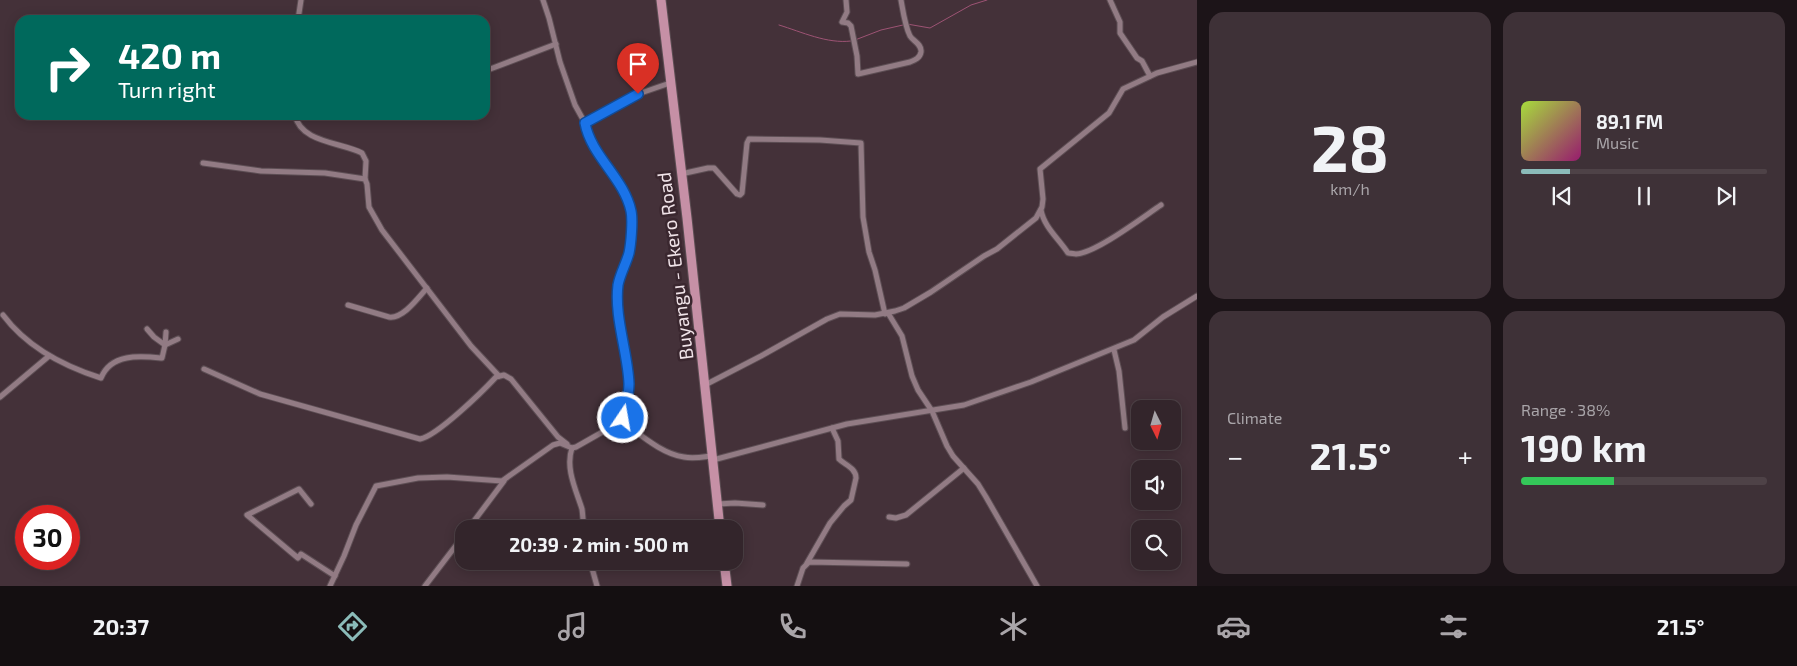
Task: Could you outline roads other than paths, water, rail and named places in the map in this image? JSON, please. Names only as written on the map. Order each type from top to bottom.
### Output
[{"type":"main road","name":"Buyangu - Ekero Road","points":[[661,0],[719,520]]},
{"type":"main road","points":[[725,570],[727,586]]},
{"type":"street","points":[[299,15],[301,0]]},
{"type":"street","points":[[543,0],[560,62],[576,105],[589,136],[622,189],[631,210],[630,250],[620,278],[618,292],[629,384],[623,416],[624,422]]},
{"type":"street","points":[[846,0],[847,12],[842,22],[848,23],[851,26],[857,56],[858,74],[910,62],[916,60],[920,55],[919,44],[911,37],[901,0]]},
{"type":"street","points":[[1110,0],[1120,22],[1120,33],[1137,58],[1142,60],[1150,76]]},
{"type":"street","points":[[490,69],[556,44]]},
{"type":"street","points":[[1160,205],[1116,235],[1091,249],[1076,254],[1068,253],[1055,234],[1046,226],[1041,210],[1040,169],[1109,114],[1123,89],[1150,76],[1197,62]]},
{"type":"street","points":[[585,123],[638,94],[670,83]]},
{"type":"street","points":[[296,120],[298,125],[318,138],[362,154],[366,161],[365,179],[368,184],[369,206],[374,217],[395,248],[471,346],[499,376]]},
{"type":"street","points":[[681,174],[714,168],[737,194],[741,195],[749,139],[859,142],[862,144],[861,184],[863,217],[866,237],[886,313],[902,336],[916,386],[932,411],[950,450],[978,484],[1037,586]]},
{"type":"street","points":[[203,163],[261,171],[325,173],[365,179]]},
{"type":"street","points":[[705,385],[827,319],[840,314],[886,313],[904,308],[997,249],[1034,220],[1041,210]]},
{"type":"street","points":[[348,305],[389,317],[396,317],[404,312],[427,288]]},
{"type":"street","points":[[583,520],[569,455],[572,448],[618,423],[624,422],[664,449],[678,456],[712,458],[832,428],[964,405],[1015,388],[1114,350],[1134,340],[1164,317],[1197,296]]},
{"type":"street","points":[[2,315],[18,333],[49,356],[86,374],[101,378],[103,373],[111,366],[124,358],[138,355],[162,358],[166,345],[166,332]]},
{"type":"street","points":[[147,329],[154,337],[166,345]]},
{"type":"street","points":[[166,345],[178,339]]},
{"type":"street","points":[[1114,350],[1119,371],[1125,428]]},
{"type":"street","points":[[0,397],[49,356]]},
{"type":"street","points":[[204,369],[260,394],[420,440],[444,425],[499,376],[504,375],[512,379],[558,437],[572,448]]},
{"type":"street","points":[[797,586],[803,568],[830,522],[851,500],[856,478],[851,468],[838,459],[838,441],[832,428]]},
{"type":"street","points":[[475,520],[505,481],[555,443],[572,448]]},
{"type":"street","points":[[889,517],[896,518],[906,515],[964,468]]},
{"type":"street","points":[[330,586],[356,525],[376,486],[418,478],[447,477],[505,481]]},
{"type":"street","points":[[311,504],[298,489],[248,515],[298,558],[301,554],[334,576]]},
{"type":"street","points":[[718,504],[763,505]]},
{"type":"street","points":[[425,586],[455,547]]},
{"type":"street","points":[[807,563],[907,564]]},
{"type":"street","points":[[593,570],[597,586]]},
{"type":"waterway","points":[[907,24],[930,28],[971,5],[987,0]]},
{"type":"waterway","points":[[779,25],[824,39],[851,41]]},
{"type":"waterway","points":[[855,40],[881,30],[903,25]]}]
